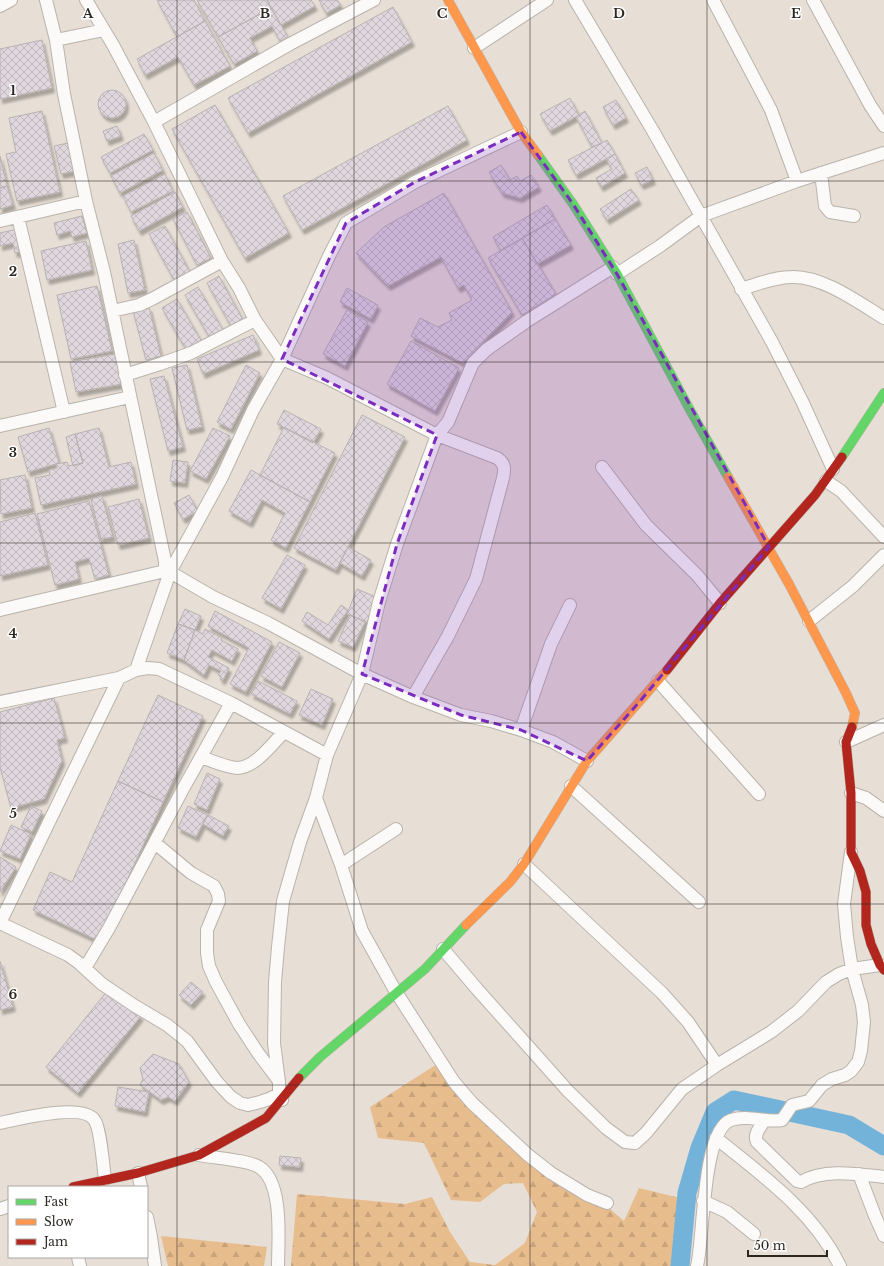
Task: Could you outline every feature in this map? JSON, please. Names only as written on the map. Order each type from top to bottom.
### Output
[{"type":"street","points":[[0,6],[11,0]]},
{"type":"street","points":[[46,0],[56,40],[64,94],[86,201],[104,272],[167,572]]},
{"type":"street","points":[[86,0],[154,122],[222,261],[239,288],[255,320],[282,359],[327,378],[437,434],[497,458],[502,462],[505,469],[476,579],[448,636],[413,697]]},
{"type":"street","points":[[154,122],[290,44],[374,0]]},
{"type":"street","points":[[448,0],[521,132],[573,204],[615,270],[690,410],[769,547],[846,692],[854,713],[854,722],[846,742],[851,793],[850,828],[852,852],[844,904],[852,969],[862,1005],[864,1022],[861,1051],[858,1062],[851,1071],[845,1075],[832,1079],[822,1085],[809,1101],[794,1104],[784,1118],[780,1120],[738,1118],[729,1120],[724,1124],[716,1138],[710,1160],[697,1266]]},
{"type":"street","points":[[474,48],[547,0]]},
{"type":"street","points":[[574,0],[650,125],[772,342],[802,401],[833,470]]},
{"type":"street","points":[[713,0],[755,77],[771,110],[797,181]]},
{"type":"street","points":[[813,0],[870,105],[884,126]]},
{"type":"street","points":[[56,40],[104,30]]},
{"type":"street","points":[[136,670],[167,572],[222,477],[253,410],[282,359],[329,256],[346,223],[415,182],[521,132]]},
{"type":"street","points":[[77,1186],[138,1172],[199,1155],[266,1118],[280,1092],[274,1043],[275,982],[283,901],[300,842],[316,798],[327,755],[362,674],[379,602],[397,544],[437,434],[448,422],[473,363],[486,350],[528,321],[615,270],[660,246],[702,216],[797,181],[884,153]]},
{"type":"street","points":[[821,173],[825,206],[827,210],[830,212],[854,216]]},
{"type":"street","points":[[0,220],[86,201]]},
{"type":"street","points":[[18,216],[64,412]]},
{"type":"street","points":[[112,311],[146,302],[222,261]]},
{"type":"street","points":[[741,289],[779,278],[794,277],[808,279],[835,289],[884,318]]},
{"type":"street","points":[[125,375],[191,353],[255,320]]},
{"type":"street","points":[[119,678],[0,923],[68,955],[102,984],[167,1025],[186,1042],[217,1082],[231,1097],[240,1103],[248,1105],[269,1099],[302,1075],[320,1057],[425,969],[474,917],[510,882],[524,864],[587,761],[658,681],[720,602],[800,514],[849,448],[884,393]]},
{"type":"street","points":[[0,426],[130,397]]},
{"type":"street","points":[[602,467],[646,525],[697,575],[720,602]]},
{"type":"street","points":[[826,480],[841,491],[884,537]]},
{"type":"street","points":[[808,621],[853,586],[884,555]]},
{"type":"street","points":[[0,610],[167,572],[213,597],[268,623],[362,674],[413,697],[461,715],[491,721],[521,730],[552,742],[587,761]]},
{"type":"street","points":[[521,730],[551,644],[570,605]]},
{"type":"street","points":[[0,702],[119,678],[136,670],[148,668],[159,669],[231,703],[327,755]]},
{"type":"street","points":[[658,681],[759,794]]},
{"type":"street","points":[[85,968],[109,928],[231,703]]},
{"type":"street","points":[[846,742],[884,725]]},
{"type":"street","points":[[201,758],[237,768],[245,766],[256,761],[284,732]]},
{"type":"street","points":[[571,786],[699,902]]},
{"type":"street","points":[[851,793],[866,798],[884,810]]},
{"type":"street","points":[[316,798],[341,865],[362,931],[396,992],[441,1064],[472,1103],[528,1155],[551,1173],[586,1195],[607,1203]]},
{"type":"street","points":[[341,865],[396,829]]},
{"type":"street","points":[[155,843],[191,873],[214,886],[218,894],[219,901],[207,930],[207,953],[209,966],[239,1024],[258,1053],[280,1092]]},
{"type":"street","points":[[443,950],[568,1091],[606,1128],[625,1142],[635,1143],[646,1133],[682,1089],[771,1032],[793,1016],[826,982],[839,974],[852,969],[882,968],[871,944],[866,925],[866,892],[860,871],[852,852]]},
{"type":"street","points":[[524,864],[662,993],[688,1022],[717,1066]]},
{"type":"street","points":[[0,1123],[57,1113],[76,1113],[88,1115],[95,1120],[98,1128],[105,1179]]},
{"type":"street","points":[[765,1120],[756,1134],[755,1139],[797,1181],[801,1182],[807,1178],[835,1173],[884,1177]]},
{"type":"street","points":[[716,1138],[785,1196],[827,1243],[840,1266]]},
{"type":"street","points":[[199,1155],[251,1164],[260,1168],[268,1176],[274,1188],[279,1215],[278,1266]]},
{"type":"street","points":[[138,1172],[141,1186]]},
{"type":"street","points":[[859,1174],[884,1236]]},
{"type":"street","points":[[704,1200],[727,1212],[754,1234]]},
{"type":"street","points":[[148,1221],[155,1266]]},
{"type":"highlighted area","points":[[521,132],[573,204],[617,274],[769,547],[641,700],[587,761],[521,730],[461,715],[362,674],[397,544],[437,435],[282,359],[346,223],[415,182]]},
{"type":"green space","points":[[437,1064],[521,1143],[596,1197],[624,1221],[639,1188],[680,1198],[671,1266],[291,1266],[297,1194],[405,1204],[432,1197],[450,1232],[470,1262],[495,1265],[525,1243],[537,1212],[523,1183],[504,1184],[480,1202],[451,1200],[424,1143],[378,1138],[370,1107]]},
{"type":"green space","points":[[161,1236],[267,1247],[264,1266],[168,1266]]},
{"type":"building","points":[[157,0],[194,0],[205,21],[177,37]]},
{"type":"building","points":[[197,0],[267,0],[271,8],[218,37]]},
{"type":"building","points":[[267,0],[311,0],[315,6],[281,25]]},
{"type":"building","points":[[319,0],[337,0],[341,5],[326,13]]},
{"type":"building","points":[[393,7],[412,42],[248,133],[228,98]]},
{"type":"building","points":[[271,8],[288,37],[280,41],[272,26],[250,38],[257,51],[234,64],[218,37]]},
{"type":"building","points":[[205,21],[230,66],[194,85],[178,57],[145,75],[137,59]]},
{"type":"building","points":[[42,40],[52,88],[0,99],[0,49]]},
{"type":"building","points":[[112,90],[122,94],[126,104],[122,114],[112,118],[102,114],[98,104],[102,94]]},
{"type":"building","points":[[570,98],[579,115],[550,131],[540,114]]},
{"type":"building","points":[[616,100],[626,118],[613,125],[603,107]]},
{"type":"building","points":[[215,105],[289,233],[245,258],[172,129]]},
{"type":"building","points":[[448,106],[467,140],[302,230],[283,196]]},
{"type":"building","points":[[42,111],[60,192],[17,201],[6,154],[16,152],[9,118]]},
{"type":"building","points":[[585,111],[602,143],[592,147],[576,117]]},
{"type":"building","points":[[117,126],[121,136],[107,141],[103,131]]},
{"type":"building","points":[[144,134],[153,150],[110,173],[101,157]]},
{"type":"building","points":[[607,140],[615,154],[576,175],[568,160]]},
{"type":"building","points":[[68,143],[75,171],[61,174],[54,146]]},
{"type":"building","points":[[154,153],[163,170],[120,193],[111,176]]},
{"type":"building","points":[[615,154],[625,173],[601,187],[596,178],[612,169],[606,159]]},
{"type":"building","points":[[0,156],[7,186],[0,188]]},
{"type":"building","points":[[501,165],[510,180],[517,176],[520,181],[531,175],[539,187],[520,198],[502,193],[489,172]]},
{"type":"building","points":[[647,167],[653,180],[641,185],[635,173]]},
{"type":"building","points":[[165,174],[173,191],[131,212],[123,196]]},
{"type":"building","points":[[7,186],[13,205],[0,209],[0,188]]},
{"type":"building","points":[[631,189],[639,200],[607,220],[600,209]]},
{"type":"building","points":[[175,192],[183,207],[139,231],[131,216]]},
{"type":"building","points":[[444,193],[512,312],[463,363],[411,336],[420,318],[438,327],[452,320],[449,313],[472,300],[464,285],[458,288],[441,257],[388,286],[356,253],[384,227]]},
{"type":"building","points":[[547,205],[555,219],[501,251],[493,237]]},
{"type":"building","points":[[187,212],[211,258],[197,265],[173,219]]},
{"type":"building","points":[[82,216],[87,233],[72,237],[70,231],[57,235],[54,223]]},
{"type":"building","points":[[555,219],[571,245],[537,264],[522,238]]},
{"type":"building","points":[[165,226],[190,272],[174,280],[149,234]]},
{"type":"building","points":[[18,229],[23,251],[15,253],[13,243],[0,246],[0,233]]},
{"type":"building","points":[[522,238],[556,294],[522,315],[488,258]]},
{"type":"building","points":[[134,240],[145,290],[128,293],[118,244]]},
{"type":"building","points":[[86,241],[92,270],[47,280],[41,251]]},
{"type":"building","points":[[219,276],[243,320],[231,326],[207,283]]},
{"type":"building","points":[[97,286],[112,351],[71,359],[57,295]]},
{"type":"building","points":[[198,287],[223,330],[210,338],[185,295]]},
{"type":"building","points":[[347,288],[378,305],[371,319],[340,302]]},
{"type":"building","points":[[177,299],[202,342],[187,351],[162,308]]},
{"type":"building","points":[[149,307],[161,356],[146,360],[133,311]]},
{"type":"building","points":[[347,310],[368,322],[345,366],[323,354]]},
{"type":"building","points":[[253,335],[259,350],[203,374],[197,359]]},
{"type":"building","points":[[411,341],[459,368],[435,411],[387,384]]},
{"type":"building","points":[[116,354],[122,384],[76,392],[70,362]]},
{"type":"building","points":[[187,365],[202,427],[187,430],[172,368]]},
{"type":"building","points":[[246,365],[260,373],[231,429],[217,422]]},
{"type":"building","points":[[164,376],[183,447],[168,451],[150,379]]},
{"type":"building","points":[[284,410],[321,429],[313,443],[277,424]]},
{"type":"building","points":[[362,415],[405,437],[336,570],[294,548]]},
{"type":"building","points":[[284,427],[335,453],[310,502],[260,475]]},
{"type":"building","points":[[49,428],[59,463],[28,472],[18,437]]},
{"type":"building","points":[[99,428],[109,467],[131,462],[136,484],[41,505],[35,478],[50,475],[49,470],[57,468],[56,464],[67,462],[68,466],[83,463],[75,434]]},
{"type":"building","points":[[213,428],[230,436],[206,479],[190,471]]},
{"type":"building","points":[[75,434],[83,463],[73,466],[66,437]]},
{"type":"building","points":[[173,460],[188,462],[185,483],[170,481]]},
{"type":"building","points":[[251,470],[310,502],[286,548],[271,540],[285,513],[262,500],[250,523],[229,511]]},
{"type":"building","points":[[25,475],[32,508],[1,514],[0,480]]},
{"type":"building","points":[[189,495],[198,511],[183,519],[174,503]]},
{"type":"building","points":[[102,496],[113,537],[101,539],[91,499]]},
{"type":"building","points":[[139,499],[149,538],[118,545],[108,507]]},
{"type":"building","points":[[89,501],[109,575],[95,579],[89,558],[75,562],[79,579],[55,585],[37,514]]},
{"type":"building","points":[[35,513],[48,565],[0,576],[0,522]]},
{"type":"building","points":[[348,547],[371,560],[362,576],[340,563]]},
{"type":"building","points":[[287,555],[305,565],[281,609],[262,598]]},
{"type":"building","points":[[357,589],[378,598],[367,622],[347,614]]},
{"type":"building","points":[[341,605],[348,610],[329,639],[302,621],[307,612],[328,625]]},
{"type":"building","points":[[185,609],[201,616],[195,630],[178,624]]},
{"type":"building","points":[[215,611],[272,642],[246,692],[230,684],[249,648],[208,626]]},
{"type":"building","points":[[350,615],[365,622],[353,647],[338,641]]},
{"type":"building","points":[[178,624],[195,630],[184,660],[167,653]]},
{"type":"building","points":[[205,629],[238,649],[232,661],[212,650],[208,657],[229,668],[223,680],[220,679],[221,677],[218,675],[221,671],[209,665],[204,675],[184,660],[195,630],[203,634]]},
{"type":"building","points":[[279,642],[300,653],[282,687],[261,676]]},
{"type":"building","points":[[258,681],[297,701],[290,714],[251,694]]},
{"type":"building","points":[[311,689],[333,699],[322,725],[299,715]]},
{"type":"building","points":[[158,695],[203,716],[163,802],[118,781]]},
{"type":"building","points":[[54,698],[65,738],[57,740],[62,761],[44,799],[11,808],[0,767],[0,712]]},
{"type":"building","points":[[207,773],[220,779],[207,810],[194,804]]},
{"type":"building","points":[[118,781],[163,802],[99,941],[33,910],[50,872],[72,882]]},
{"type":"building","points":[[31,806],[42,811],[32,832],[21,827]]},
{"type":"building","points":[[188,806],[207,815],[196,837],[178,828]]},
{"type":"building","points":[[208,815],[229,826],[223,836],[203,824]]},
{"type":"building","points":[[11,825],[31,834],[20,859],[0,851]]},
{"type":"building","points":[[0,857],[16,867],[0,892]]},
{"type":"building","points":[[0,961],[13,1007],[0,1010]]},
{"type":"building","points":[[191,982],[203,992],[191,1005],[179,995]]},
{"type":"building","points":[[108,990],[141,1016],[78,1093],[46,1067]]},
{"type":"building","points":[[153,1054],[179,1064],[189,1082],[175,1101],[168,1097],[161,1100],[140,1085],[143,1079],[140,1068]]},
{"type":"building","points":[[118,1087],[149,1092],[145,1112],[115,1106]]},
{"type":"building","points":[[280,1156],[301,1158],[300,1167],[279,1165]]},
{"type":"waterway","points":[[680,1266],[687,1193],[700,1148],[715,1112],[734,1100],[849,1125],[884,1146]]},
{"type":"traffic: fast","points":[[538,155],[573,204],[617,274],[728,477]]},
{"type":"traffic: fast","points":[[842,457],[884,393]]},
{"type":"traffic: fast","points":[[299,1078],[320,1057],[425,969],[466,925]]},
{"type":"traffic: slow","points":[[448,0],[521,132],[538,155]]},
{"type":"traffic: slow","points":[[728,477],[789,584],[846,693],[855,713],[852,727]]},
{"type":"traffic: slow","points":[[466,925],[510,882],[524,864],[587,761],[667,670]]},
{"type":"traffic: jam","points":[[667,670],[720,603],[815,495],[842,457]]},
{"type":"traffic: jam","points":[[852,727],[846,742],[851,793],[851,852],[860,871],[866,892],[866,925],[871,944],[880,965],[884,970]]},
{"type":"traffic: jam","points":[[78,1186],[138,1173],[199,1155],[266,1118],[299,1078]]}]
